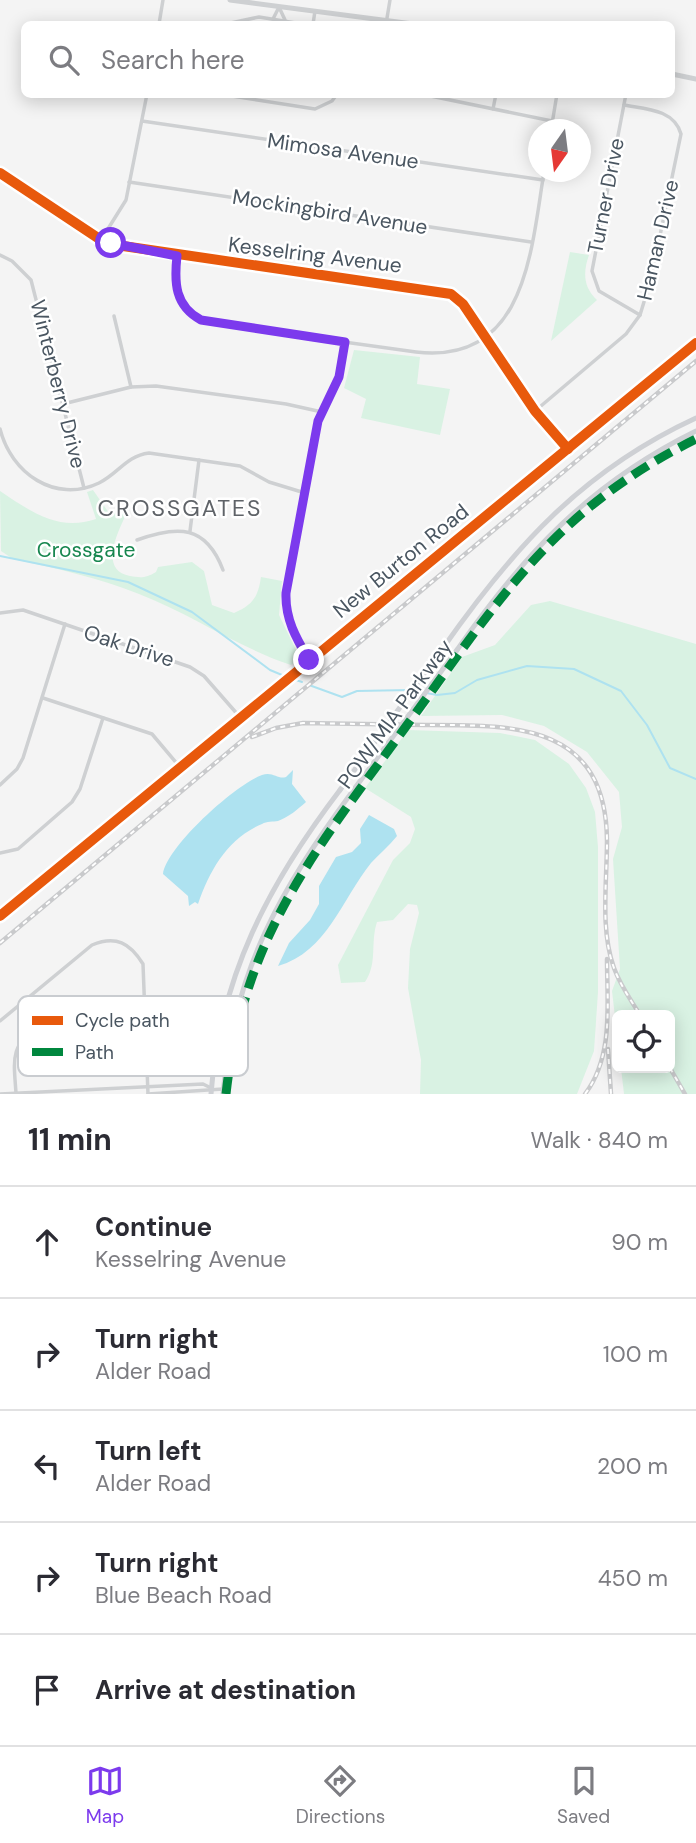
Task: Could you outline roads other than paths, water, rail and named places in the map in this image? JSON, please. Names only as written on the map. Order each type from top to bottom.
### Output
[{"type":"main road","name":"POW/MIA Parkway","points":[[230,996],[252,930],[283,869],[491,580],[558,508],[624,457],[696,418]]},
{"type":"main road","name":"POW/MIA Parkway","points":[[242,996],[257,946],[289,882],[513,574],[556,527],[628,470],[696,431]]},
{"type":"street","points":[[160,21],[163,0]]},
{"type":"street","points":[[230,0],[375,21]]},
{"type":"street","points":[[387,21],[390,0]]},
{"type":"street","points":[[273,19],[279,7]]},
{"type":"street","points":[[279,7],[285,20]]},
{"type":"street","points":[[313,21],[315,11]]},
{"type":"street","points":[[240,21],[259,17],[289,21]]},
{"type":"street","points":[[675,75],[696,79]]},
{"type":"street","points":[[101,240],[122,209],[146,98]]},
{"type":"street","points":[[244,98],[314,109],[334,98]]},
{"type":"street","points":[[445,98],[542,119]]},
{"type":"street","points":[[494,109],[495,98]]},
{"type":"street","points":[[552,119],[556,98]]},
{"type":"street","name":"Turner Drive","points":[[625,98],[592,271],[599,291],[640,315]]},
{"type":"street","name":"Haman Drive","points":[[535,411],[626,334],[640,315],[651,279],[681,134],[676,123],[664,114],[624,105]]},
{"type":"street","name":"Mimosa Avenue","points":[[142,121],[528,178]]},
{"type":"street","name":"Kesselring Avenue","points":[[0,173],[101,240],[177,256],[446,292],[460,300],[535,411],[568,449]]},
{"type":"street","name":"Mockingbird Avenue","points":[[129,182],[531,242]]},
{"type":"street","points":[[177,256],[175,282],[178,296],[190,313],[201,320],[438,354],[468,346],[485,336],[503,320],[520,294],[543,182]]},
{"type":"street","name":"Winterberry Drive","points":[[0,255],[12,261],[32,280],[84,488]]},
{"type":"street","points":[[114,316],[131,387]]},
{"type":"street","points":[[309,660],[293,635],[285,601],[322,412],[339,377],[345,342]]},
{"type":"street","name":"New Burton Road","points":[[0,915],[696,343]]},
{"type":"street","points":[[63,404],[131,387],[214,393],[322,412]]},
{"type":"street","points":[[0,429],[10,457],[32,479],[61,489],[84,488],[100,482],[135,455],[149,453],[240,466],[269,482],[305,493]]},
{"type":"street","points":[[190,531],[199,460]]},
{"type":"street","points":[[137,540],[164,532],[190,531],[207,541],[217,554],[223,570]]},
{"type":"street","name":"Oak Drive","points":[[0,613],[23,610],[190,667],[204,676],[239,716]]},
{"type":"street","points":[[0,785],[21,764],[65,624]]},
{"type":"street","points":[[43,698],[152,734],[179,766]]},
{"type":"street","points":[[0,853],[18,849],[72,803],[80,789],[103,718]]},
{"type":"street","points":[[31,996],[92,946],[110,940],[121,941],[130,946],[144,964],[145,996]]},
{"type":"street","points":[[0,1021],[18,1006]]},
{"type":"street","points":[[16,1094],[18,1045]]},
{"type":"street","points":[[147,1076],[147,1094],[223,1091]]},
{"type":"street","points":[[0,1094],[203,1084],[211,1091]]},
{"type":"water","points":[[293,770],[292,784],[306,802],[286,817],[264,823],[239,838],[214,868],[198,904],[195,902],[189,906],[188,896],[163,874],[176,848],[220,803],[250,781],[266,774],[286,777]]},
{"type":"water","points":[[369,815],[394,829],[397,836],[371,863],[321,937],[295,959],[278,966],[289,943],[310,920],[319,904],[319,886],[336,857],[352,852],[361,843],[360,829]]},
{"type":"waterway","points":[[0,556],[128,582],[192,612],[270,670],[282,675]]},
{"type":"waterway","points":[[416,691],[437,695],[455,693],[477,680],[527,666],[574,669],[621,691],[647,725],[670,768],[696,779]]},
{"type":"waterway","points":[[293,679],[302,682]]},
{"type":"waterway","points":[[309,685],[342,697],[357,691],[410,690]]},
{"type":"railway","points":[[0,943],[696,361]]},
{"type":"railway","points":[[252,737],[276,728],[303,723],[459,725],[522,731],[549,739],[573,752],[591,773],[603,802],[607,841],[607,938],[614,968],[637,1010]]},
{"type":"railway","points":[[585,1094],[601,1063],[605,1046],[608,1011],[607,959]]},
{"type":"railway","points":[[608,1049],[611,1094]]},
{"type":"railway","points":[[673,1073],[685,1094]]},
{"type":"district","name":"CROSSGATES","points":[[180,508]]},
{"type":"park label","name":"Crossgate","points":[[86,550]]}]
